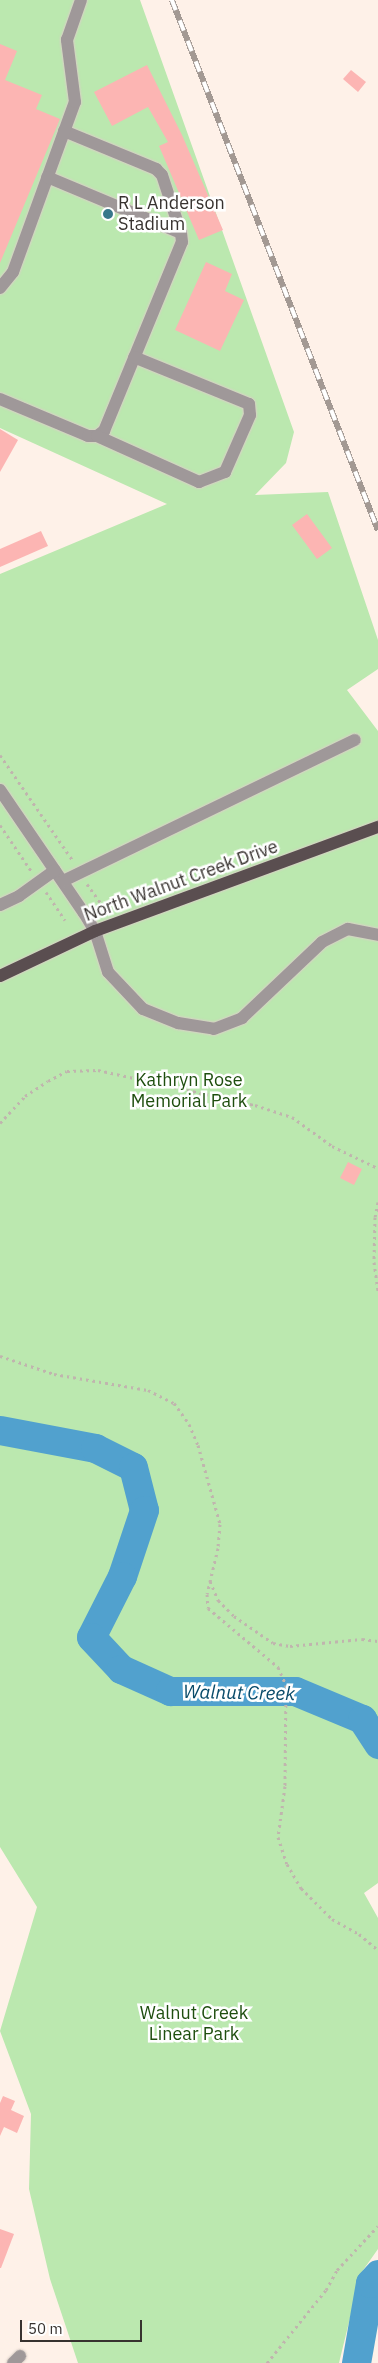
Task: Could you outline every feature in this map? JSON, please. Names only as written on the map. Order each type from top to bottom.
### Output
[{"type":"main road","name":"North Walnut Creek Drive","points":[[0,976],[95,931],[378,827]]},
{"type":"street","points":[[0,288],[13,272],[75,102],[67,40],[81,0]]},
{"type":"street","points":[[64,130],[156,169],[162,175],[181,233],[182,242],[104,431],[97,436]]},
{"type":"street","points":[[47,176],[181,233]]},
{"type":"street","points":[[0,399],[88,436],[97,436],[199,482],[225,472],[250,415],[248,404],[134,357]]},
{"type":"street","points":[[63,881],[355,740]]},
{"type":"street","points":[[0,790],[95,931],[108,972],[143,1009],[178,1023],[214,1029],[242,1018],[322,942],[348,929],[378,935]]},
{"type":"street","points":[[0,905],[19,896],[55,870]]},
{"type":"path","points":[[0,754],[102,906]]},
{"type":"path","points":[[0,1123],[25,1096],[48,1081],[67,1071],[98,1070],[255,1105],[292,1117],[332,1146],[378,1168]]},
{"type":"path","points":[[378,1202],[374,1217],[378,1291]]},
{"type":"path","points":[[0,1356],[54,1374],[148,1390],[174,1403],[190,1424],[198,1445],[220,1524],[210,1581],[208,1608],[278,1667],[286,1685],[285,1786],[278,1837],[287,1864],[301,1888],[332,1919],[359,1934],[378,1950]]},
{"type":"path","points":[[210,1581],[218,1600],[234,1616],[274,1643],[290,1646],[362,1639],[378,1641]]},
{"type":"path","points":[[267,2363],[326,2290],[337,2270],[378,2226]]},
{"type":"green space","points":[[0,0],[140,0],[294,432],[286,463],[255,495],[328,492],[378,640],[378,669],[347,690],[378,731],[378,1883],[364,1893],[378,1918],[378,2249],[361,2273],[339,2363],[78,2363],[50,2279],[29,2189],[31,2114],[0,2031],[37,1907],[0,1847],[0,574],[167,504],[0,428]]},
{"type":"building","points":[[0,44],[17,51],[5,80],[42,95],[36,109],[60,119],[0,263]]},
{"type":"building","points":[[147,65],[182,135],[223,230],[199,240],[159,146],[168,142],[148,107],[112,126],[94,92]]},
{"type":"building","points":[[351,70],[366,82],[358,92],[343,79]]},
{"type":"building","points":[[206,262],[232,274],[225,291],[244,300],[220,351],[175,330]]},
{"type":"building","points":[[0,429],[18,440],[0,472]]},
{"type":"building","points":[[307,514],[332,548],[317,559],[292,525]]},
{"type":"building","points":[[41,531],[48,546],[0,567],[0,549]]},
{"type":"building","points":[[348,1162],[362,1169],[354,1185],[340,1178]]},
{"type":"building","points":[[3,2096],[15,2101],[11,2110],[24,2116],[17,2133],[4,2127],[0,2136],[0,2103]]},
{"type":"building","points":[[0,2229],[14,2234],[1,2268],[0,2268]]},
{"type":"waterway","name":"Walnut Creek","points":[[0,1430],[95,1448],[133,1467],[144,1510],[122,1576],[91,1637],[121,1669],[170,1691],[295,1691],[362,1719],[378,1744]]},
{"type":"waterway","name":"Walnut Creek","points":[[356,2363],[370,2283],[378,2274]]},
{"type":"railway","points":[[172,0],[378,530]]},
{"type":"place","name":"R L Anderson Stadium","points":[[108,214]]},
{"type":"park label","name":"Kathryn Rose Memorial Park","points":[[189,1091]]},
{"type":"park label","name":"Walnut Creek Linear Park","points":[[194,2024]]}]
